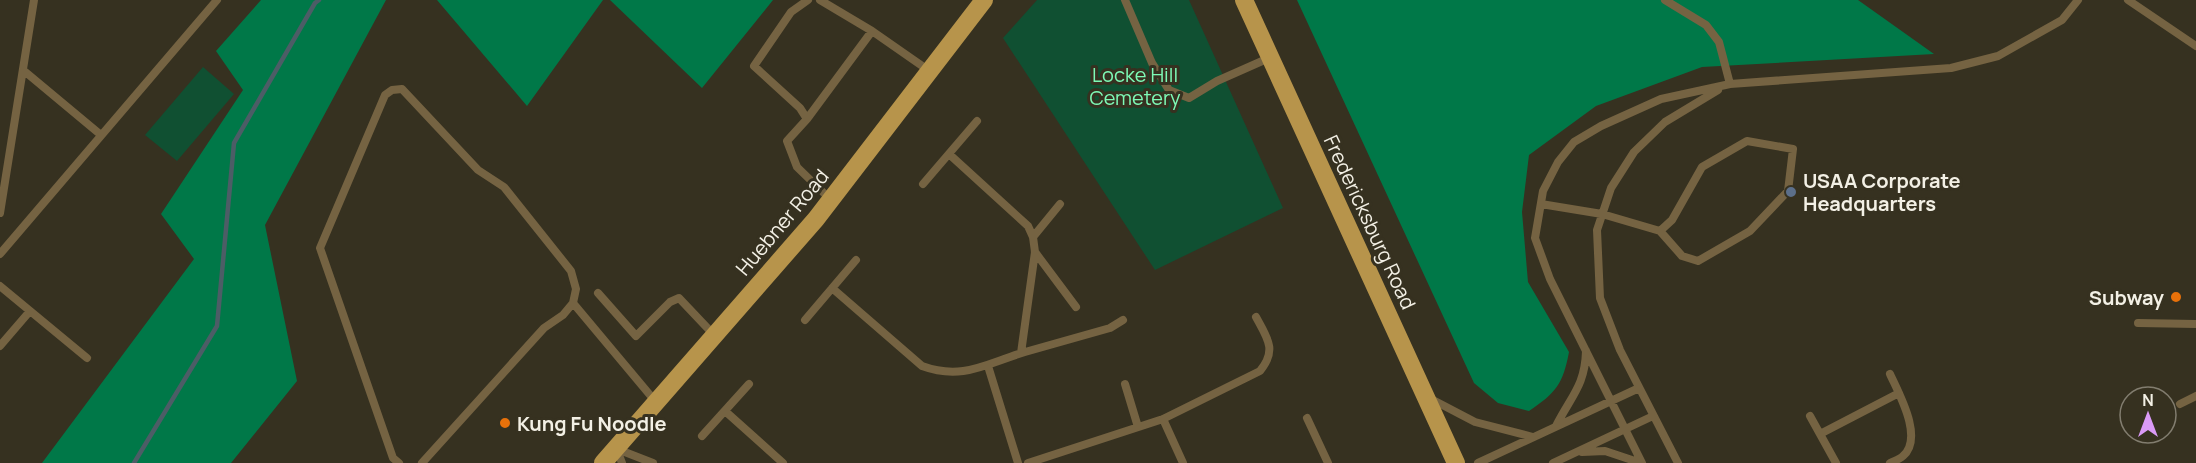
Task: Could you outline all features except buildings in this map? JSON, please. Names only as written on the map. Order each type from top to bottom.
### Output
[{"type":"main road","name":"Fredericksburg Road","points":[[1244,0],[1456,463]]},
{"type":"main road","name":"Huebner Road","points":[[603,463],[619,456],[656,403],[831,200],[982,1]]},
{"type":"lane","points":[[0,213],[2,186],[34,0]]},
{"type":"lane","points":[[0,254],[217,0]]},
{"type":"lane","points":[[807,118],[800,108],[754,66],[791,12],[808,0]]},
{"type":"lane","points":[[820,0],[873,31],[930,71]]},
{"type":"lane","points":[[1125,0],[1152,63],[1169,90],[1189,98],[1217,81],[1270,58]]},
{"type":"lane","points":[[1665,0],[1706,25],[1719,42],[1730,84]]},
{"type":"lane","points":[[1642,463],[1550,279],[1535,238],[1543,191],[1558,162],[1574,142],[1601,126],[1661,99],[1730,84],[1951,68],[1998,56],[2062,20],[2078,0]]},
{"type":"lane","points":[[2128,0],[2196,46]]},
{"type":"lane","points":[[831,200],[797,167],[787,141],[873,31]]},
{"type":"lane","points":[[23,70],[102,135]]},
{"type":"lane","points":[[1677,463],[1620,350],[1600,298],[1597,230],[1611,188],[1634,152],[1665,122],[1730,84]]},
{"type":"lane","points":[[399,463],[393,458],[320,248],[385,95],[392,90],[402,89],[478,171],[504,187],[572,271],[576,289],[573,303],[563,315],[544,328],[422,463]]},
{"type":"lane","points":[[923,184],[977,121]]},
{"type":"lane","points":[[1541,204],[1602,214],[1660,231],[1682,256],[1698,261],[1750,231],[1788,191],[1793,149],[1747,141],[1702,167],[1672,220],[1660,231]]},
{"type":"lane","points":[[949,154],[1028,226],[1034,237],[1035,252],[1021,353]]},
{"type":"lane","points":[[1034,237],[1060,204]]},
{"type":"lane","points":[[1035,252],[1076,307]]},
{"type":"lane","points":[[805,320],[856,260]]},
{"type":"lane","points":[[0,286],[87,358]]},
{"type":"lane","points":[[832,288],[922,366],[939,372],[957,372],[988,366],[1021,353],[1110,328],[1123,320]]},
{"type":"lane","points":[[598,293],[636,336],[669,302],[679,298],[715,336]]},
{"type":"lane","points":[[573,303],[656,403]]},
{"type":"lane","points":[[0,346],[30,311]]},
{"type":"lane","points":[[1028,463],[1163,419],[1260,371],[1268,362],[1270,351],[1268,340],[1256,317]]},
{"type":"lane","points":[[2138,323],[2196,324]]},
{"type":"lane","points":[[1556,426],[1567,404],[1580,387],[1585,369],[1586,350]]},
{"type":"lane","points":[[988,366],[1018,463]]},
{"type":"lane","points":[[1890,374],[1910,422],[1911,442],[1904,455],[1890,463]]},
{"type":"lane","points":[[702,436],[749,384]]},
{"type":"lane","points":[[1125,384],[1138,427]]},
{"type":"lane","points":[[1478,463],[1639,388]]},
{"type":"lane","points":[[1820,434],[1899,393]]},
{"type":"lane","points":[[1425,396],[1475,422],[1533,437]]},
{"type":"lane","points":[[2180,404],[2196,396]]},
{"type":"lane","points":[[725,411],[783,463]]},
{"type":"lane","points":[[1554,463],[1653,416]]},
{"type":"lane","points":[[1810,416],[1836,463]]},
{"type":"lane","points":[[1307,418],[1327,461],[1316,463]]},
{"type":"lane","points":[[1163,419],[1184,463]]},
{"type":"lane","points":[[1577,452],[1605,451],[1642,463]]},
{"type":"lane","points":[[619,456],[653,463]]},
{"type":"green space","points":[[261,0],[386,0],[265,225],[297,381],[231,463],[42,463],[194,259],[161,214],[243,90],[216,51]]},
{"type":"green space","points":[[437,0],[603,0],[527,106]]},
{"type":"green space","points":[[610,0],[773,0],[702,88]]},
{"type":"green space","name":"Locke Hill Cemetery","points":[[1037,0],[1189,0],[1283,208],[1155,270],[1003,38]]},
{"type":"green space","points":[[1297,0],[1858,0],[1934,54],[1702,67],[1596,106],[1529,155],[1522,212],[1528,282],[1569,352],[1557,387],[1546,399],[1529,411],[1498,403],[1474,383]]},
{"type":"green space","points":[[203,67],[234,94],[177,161],[145,135]]},
{"type":"waterway","points":[[134,463],[217,326],[234,143],[315,3],[319,0]]},
{"type":"place","name":"USAA Corporate Headquarters","points":[[1791,192]]},
{"type":"place","name":"Subway","points":[[2176,297]]},
{"type":"place","name":"Kung Fu Noodle","points":[[505,423]]}]
